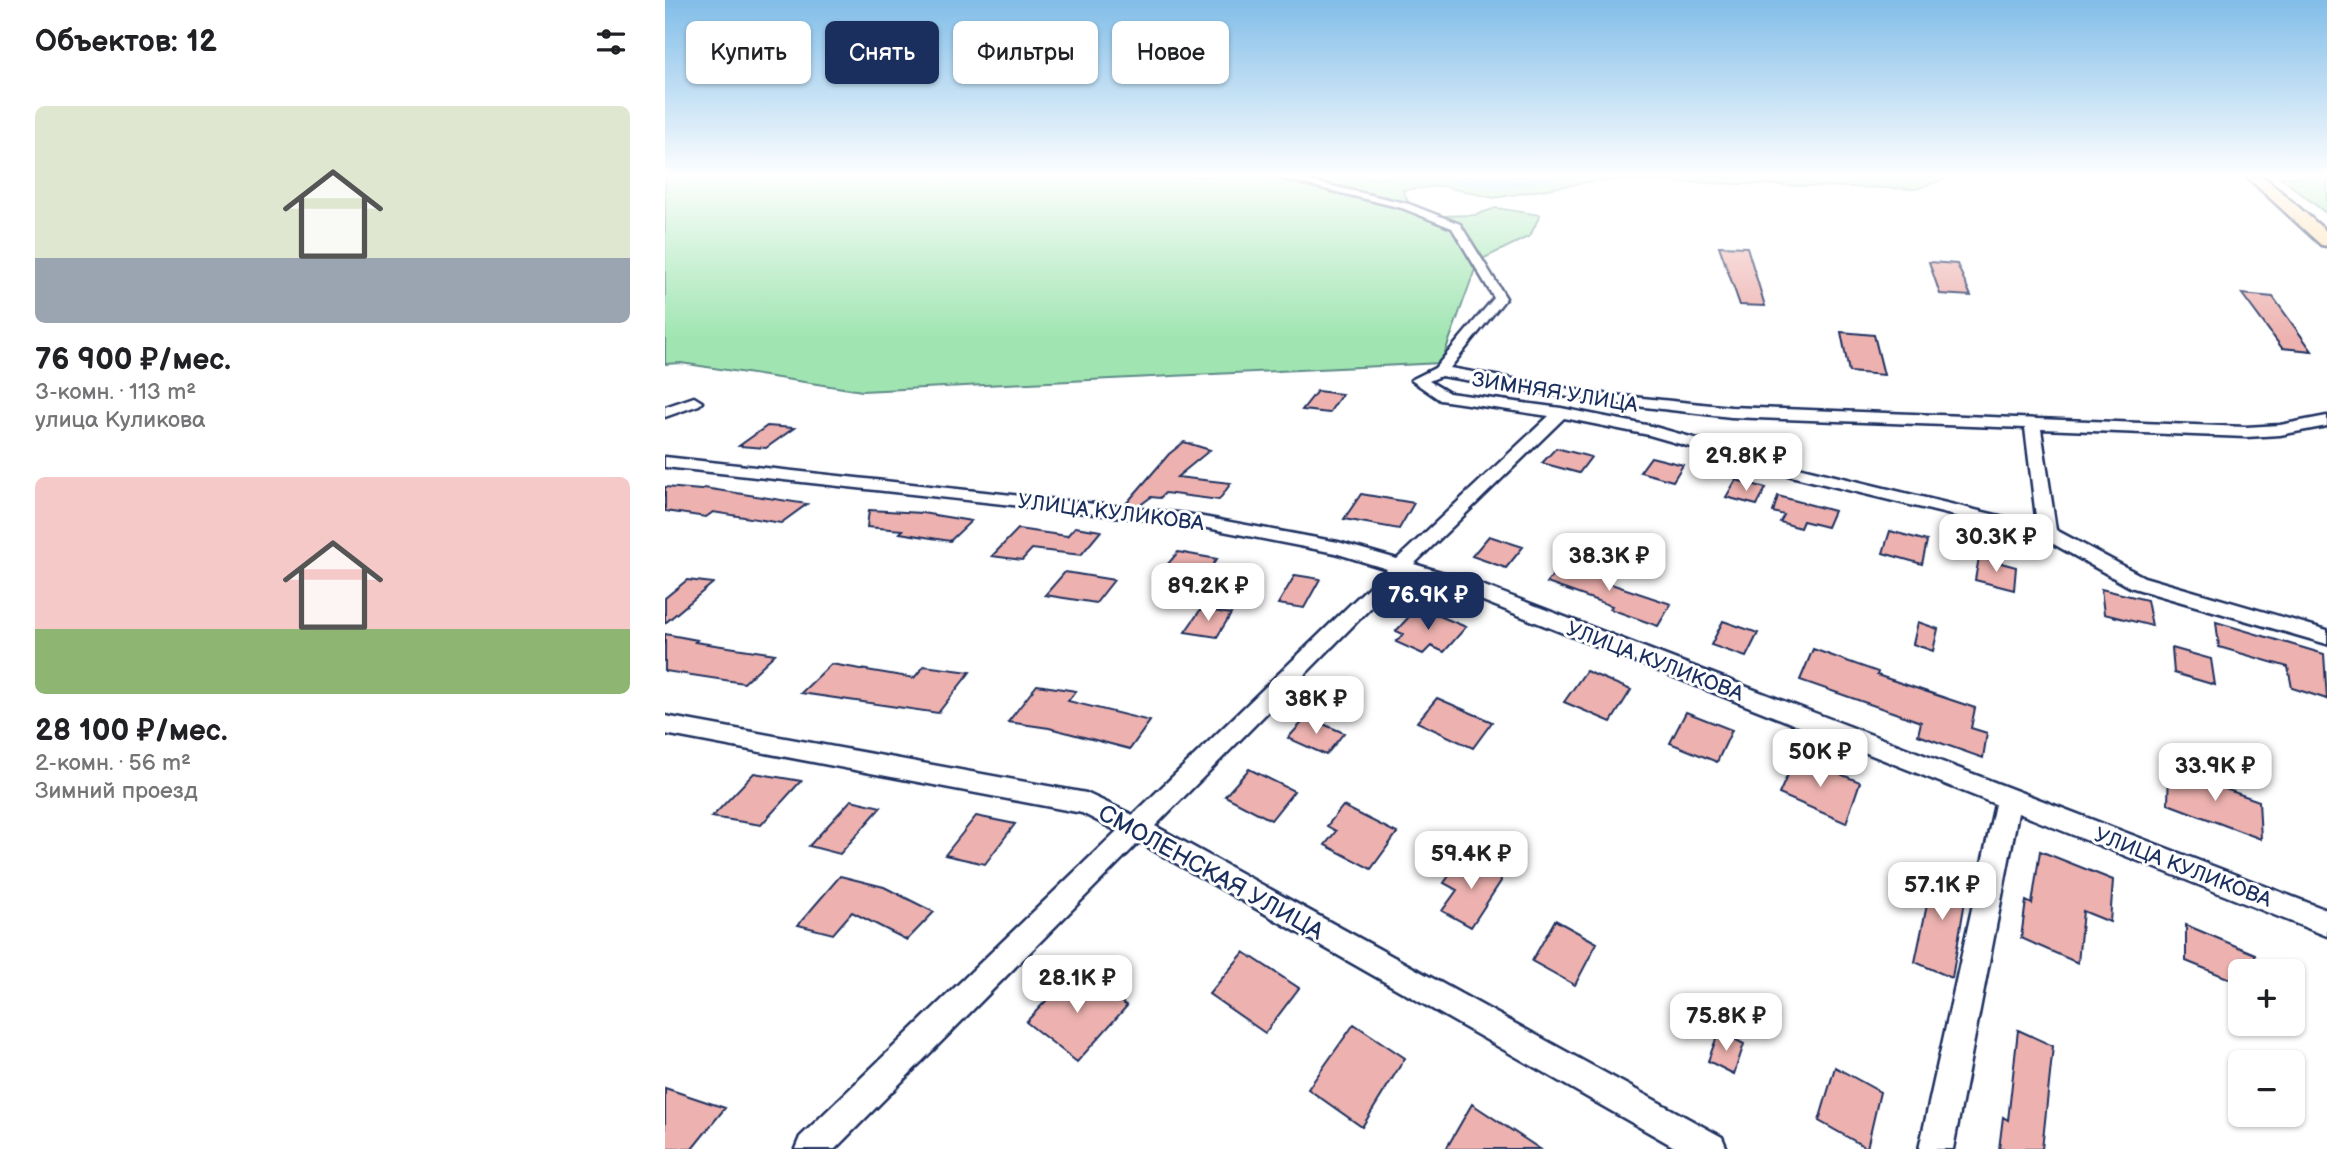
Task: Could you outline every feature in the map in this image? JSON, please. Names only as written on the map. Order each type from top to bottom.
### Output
[{"type":"street","points":[[1459,231],[1500,298],[1440,371],[1593,397],[1731,412],[2033,426],[2246,432],[2280,430],[2327,421]]},
{"type":"street","name":"ЗИМНЯЯ УЛИЦА","points":[[1440,371],[1418,380],[1445,397],[1561,413],[1651,431],[1801,473],[2047,533],[2137,582],[2327,637]]},
{"type":"street","points":[[665,412],[694,402]]},
{"type":"street","points":[[1651,431],[1674,406]]},
{"type":"street","points":[[812,1149],[1401,566],[1561,413]]},
{"type":"street","points":[[2033,426],[2047,533]]},
{"type":"street","name":"УЛИЦА КУЛИКОВА","points":[[665,462],[1187,519],[1338,548],[1467,587],[2327,923]]},
{"type":"street","name":"СМОЛЕНСКАЯ УЛИЦА","points":[[665,725],[1086,803],[1136,828],[1710,1149]]},
{"type":"street","points":[[1936,1149],[2008,799]]},
{"type":"green space","points":[[665,231],[1533,231],[1530,236],[1478,261],[1441,363],[862,391],[681,363],[665,364]]},
{"type":"building","points":[[1719,246],[1747,247],[1765,306],[1740,305]]},
{"type":"building","points":[[1929,262],[1957,264],[1971,296],[1940,294]]},
{"type":"building","points":[[2242,294],[2273,297],[2312,351],[2282,348]]},
{"type":"building","points":[[1841,332],[1874,335],[1884,375],[1849,372]]},
{"type":"building","points":[[1317,391],[1342,394],[1329,413],[1302,410]]},
{"type":"building","points":[[767,426],[794,428],[766,448],[739,446]]},
{"type":"building","points":[[1184,442],[1210,450],[1177,477],[1231,483],[1219,500],[1165,493],[1160,498],[1151,497],[1139,506],[1125,505],[1169,454]]},
{"type":"building","points":[[1556,448],[1591,457],[1579,473],[1542,463]]},
{"type":"building","points":[[1651,457],[1683,465],[1673,481],[1640,472]]},
{"type":"building","points":[[1736,480],[1766,488],[1757,505],[1726,497]]},
{"type":"building","points":[[665,487],[704,488],[807,504],[781,523],[713,512],[706,517],[665,511]]},
{"type":"building","points":[[1361,494],[1414,503],[1399,529],[1344,519]]},
{"type":"building","points":[[1778,496],[1834,511],[1827,527],[1803,521],[1800,528],[1780,522],[1784,515],[1773,512]]},
{"type":"building","points":[[869,510],[922,513],[971,521],[950,541],[900,533],[903,530],[867,527]]},
{"type":"building","points":[[1075,527],[1101,531],[1081,555],[1032,549],[1022,560],[992,556],[1018,529],[1067,536]]},
{"type":"building","points":[[1890,531],[1927,541],[1922,564],[1883,553]]},
{"type":"building","points":[[1489,536],[1523,547],[1506,568],[1472,556]]},
{"type":"building","points":[[1178,552],[1217,559],[1196,587],[1155,579]]},
{"type":"building","points":[[1979,557],[2016,567],[2014,590],[1975,580]]},
{"type":"building","points":[[1563,561],[1612,577],[1608,583],[1671,604],[1658,626],[1610,609],[1612,606],[1547,583]]},
{"type":"building","points":[[1065,572],[1114,580],[1096,603],[1045,595]]},
{"type":"building","points":[[1295,575],[1320,579],[1304,608],[1278,604]]},
{"type":"building","points":[[687,580],[713,583],[665,623],[665,598]]},
{"type":"building","points":[[2101,589],[2147,600],[2152,626],[2104,614]]},
{"type":"building","points":[[1418,607],[1466,627],[1444,652],[1431,646],[1423,654],[1396,642],[1403,634],[1396,631]]},
{"type":"building","points":[[1201,609],[1231,614],[1217,637],[1185,632]]},
{"type":"building","points":[[1723,621],[1758,633],[1746,657],[1711,645]]},
{"type":"building","points":[[1918,622],[1938,629],[1933,651],[1913,644]]},
{"type":"building","points":[[2216,622],[2324,654],[2327,699],[2292,688],[2288,667],[2219,647]]},
{"type":"building","points":[[665,634],[697,640],[695,642],[775,654],[744,683],[665,671]]},
{"type":"building","points":[[2172,648],[2211,659],[2215,685],[2174,673]]},
{"type":"building","points":[[1813,649],[1878,672],[1877,675],[1975,708],[1971,728],[1987,733],[1983,758],[1918,735],[1921,722],[1800,680]]},
{"type":"building","points":[[831,664],[914,678],[924,666],[970,672],[938,713],[801,693]]},
{"type":"building","points":[[1586,671],[1631,690],[1611,722],[1564,702]]},
{"type":"building","points":[[1037,685],[1076,691],[1068,701],[1150,721],[1130,749],[1049,728],[1008,722]]},
{"type":"building","points":[[1437,698],[1492,722],[1473,748],[1417,722]]},
{"type":"building","points":[[1686,712],[1732,730],[1717,762],[1670,743]]},
{"type":"building","points":[[1307,717],[1344,733],[1326,755],[1288,738]]},
{"type":"building","points":[[1796,756],[1860,782],[1846,823],[1779,794]]},
{"type":"building","points":[[1249,769],[1294,791],[1271,820],[1225,796]]},
{"type":"building","points":[[2169,769],[2259,801],[2261,839],[2168,804]]},
{"type":"building","points":[[754,773],[801,781],[761,825],[712,817]]},
{"type":"building","points":[[851,800],[881,807],[840,854],[809,846]]},
{"type":"building","points":[[1343,806],[1397,833],[1371,869],[1325,845],[1336,831],[1327,826]]},
{"type":"building","points":[[976,816],[1015,824],[985,864],[945,855]]},
{"type":"building","points":[[2040,851],[2113,880],[2110,922],[2083,911],[2078,963],[2021,938],[2026,901],[2032,904]]},
{"type":"building","points":[[1485,862],[1499,869],[1501,881],[1471,927],[1442,911],[1457,890],[1444,883],[1456,866],[1462,869]]},
{"type":"building","points":[[1930,867],[1968,883],[1952,978],[1915,962],[1928,900],[1924,898]]},
{"type":"building","points":[[840,876],[884,887],[934,912],[907,940],[852,912],[833,934],[798,925]]},
{"type":"building","points":[[1555,920],[1597,943],[1575,985],[1532,961]]},
{"type":"building","points":[[2186,925],[2255,954],[2255,959],[2228,959],[2228,978],[2186,961]]},
{"type":"building","points":[[1244,952],[1299,988],[1265,1033],[1209,994]]},
{"type":"building","points":[[1076,969],[1127,1006],[1077,1062],[1026,1022]]},
{"type":"building","points":[[1354,1024],[1405,1058],[1362,1127],[1308,1089]]},
{"type":"building","points":[[2018,1030],[2053,1046],[2042,1149],[1999,1149],[2003,1117],[2008,1120]]},
{"type":"building","points":[[1719,1031],[1744,1044],[1734,1074],[1708,1061]]},
{"type":"building","points":[[1835,1067],[1880,1092],[1867,1148],[1819,1121]]},
{"type":"building","points":[[665,1088],[725,1108],[692,1149],[665,1149]]},
{"type":"building","points":[[1472,1104],[1540,1149],[1446,1149]]}]
